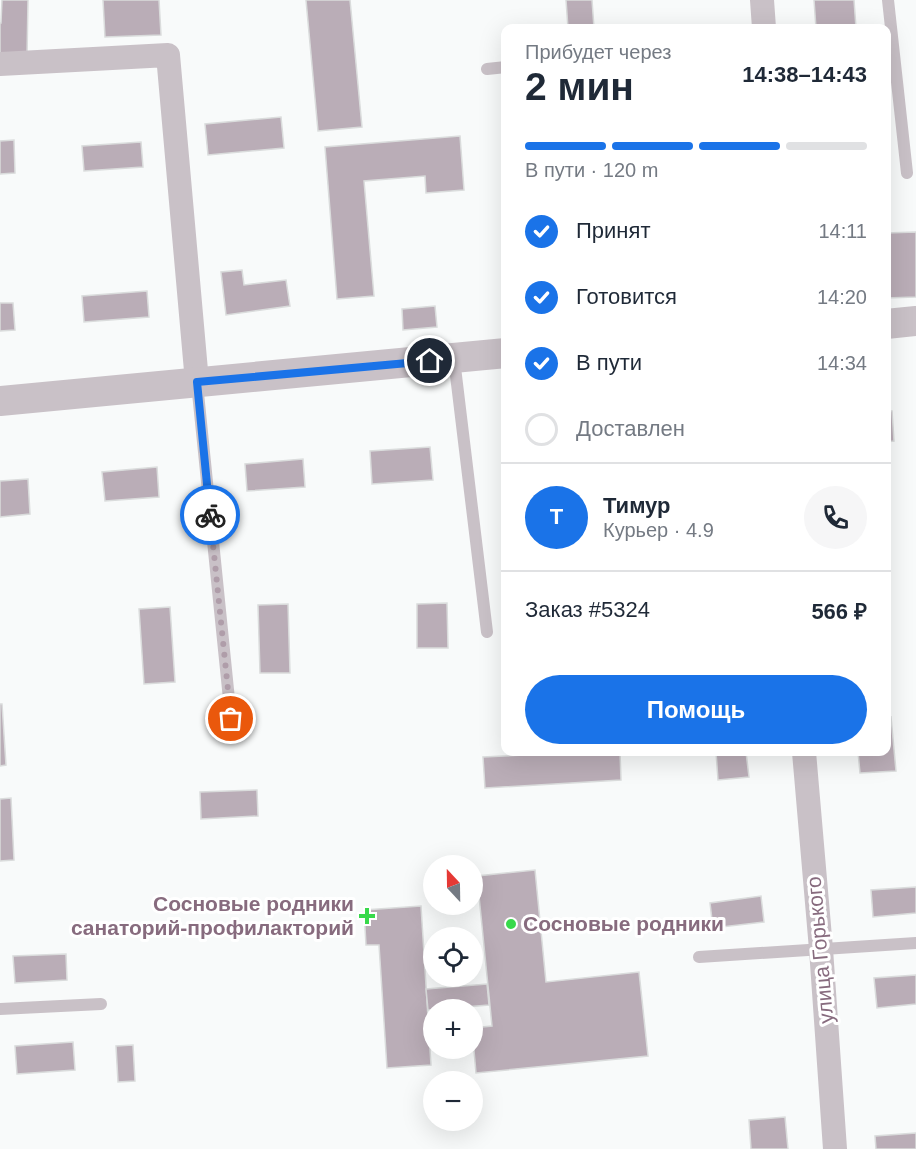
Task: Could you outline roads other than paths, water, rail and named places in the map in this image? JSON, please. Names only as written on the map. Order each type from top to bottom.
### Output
[{"type":"street","points":[[762,0],[764,24]]},
{"type":"street","points":[[0,64],[168,55],[197,382]]},
{"type":"street","points":[[891,324],[916,321]]},
{"type":"street","points":[[0,401],[501,354]]},
{"type":"street","name":"улица Горького","points":[[804,756],[836,1149]]},
{"type":"lane","points":[[888,0],[891,24]]},
{"type":"lane","points":[[891,27],[907,173]]},
{"type":"lane","points":[[487,69],[501,68]]},
{"type":"lane","points":[[454,359],[487,632]]},
{"type":"lane","points":[[197,382],[231,719]]},
{"type":"lane","points":[[699,957],[916,943]]},
{"type":"lane","points":[[0,1009],[101,1004]]},
{"type":"place","name":"Сосновые родники санаторий-профилакторий","points":[[367,916]]},
{"type":"place","name":"Сосновые родники","points":[[511,924]]}]
